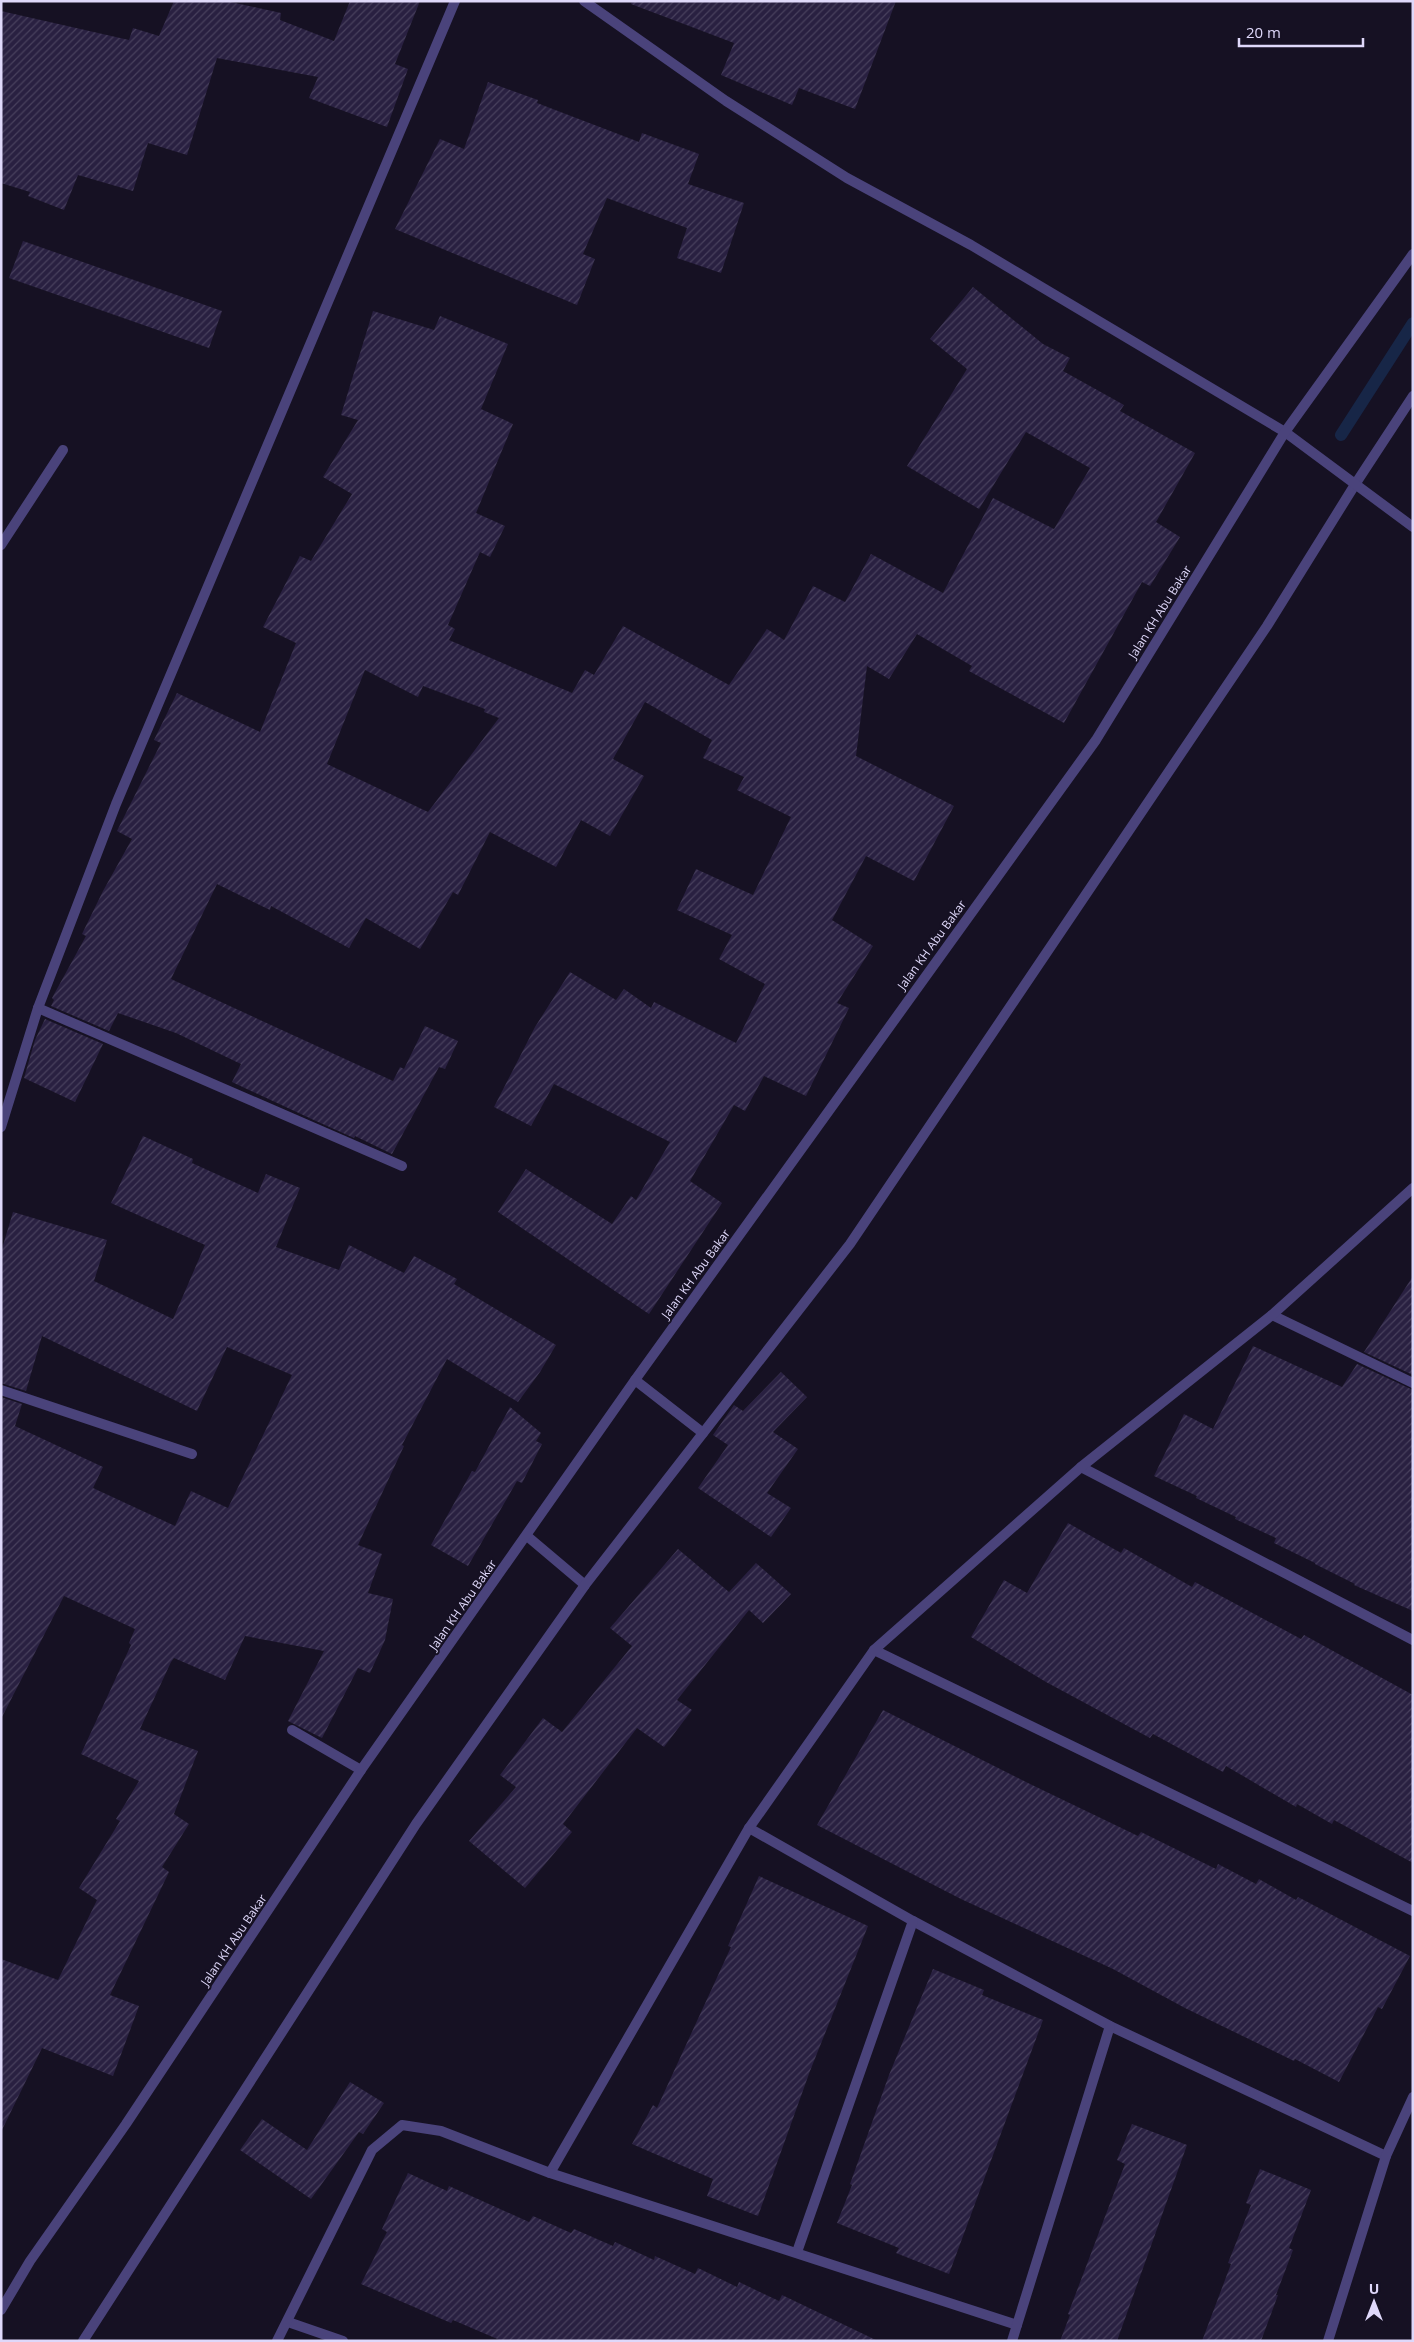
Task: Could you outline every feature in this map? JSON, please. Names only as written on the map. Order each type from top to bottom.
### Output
[{"type":"street","points":[[1,1127],[38,1008],[116,804],[455,1]]},
{"type":"street","points":[[584,1],[726,101],[847,178],[971,245],[1285,432],[1413,527]]},
{"type":"street","name":"Jalan KH Abu Bakar","points":[[1,2310],[30,2261],[126,2124],[361,1770],[635,1380],[1096,740],[1285,432],[1413,254]]},
{"type":"street","points":[[84,2341],[416,1824],[585,1586],[850,1244],[1262,634],[1356,483],[1413,396]]},
{"type":"street","points":[[1,546],[63,450]]},
{"type":"street","points":[[38,1008],[402,1166]]},
{"type":"street","points":[[550,2173],[749,1828],[874,1650],[1081,1468],[1272,1315],[1413,1188]]},
{"type":"street","points":[[1272,1315],[1413,1383]]},
{"type":"street","points":[[635,1380],[703,1433]]},
{"type":"street","points":[[1,1390],[192,1454]]},
{"type":"street","points":[[1081,1468],[1413,1640]]},
{"type":"street","points":[[527,1536],[585,1586]]},
{"type":"street","points":[[874,1650],[1413,1911]]},
{"type":"street","points":[[292,1730],[361,1770]]},
{"type":"street","points":[[749,1828],[913,1921],[1110,2026],[1386,2156]]},
{"type":"street","points":[[797,2252],[913,1921]]},
{"type":"street","points":[[1012,2341],[1110,2026]]},
{"type":"street","points":[[1328,2341],[1386,2156],[1413,2097]]},
{"type":"street","points":[[277,2341],[372,2150],[402,2125],[441,2131],[550,2173],[797,2252],[1017,2326]]},
{"type":"street","points":[[288,2322],[343,2341]]},
{"type":"building","points":[[174,1],[226,1],[281,13],[280,20],[334,41],[350,1],[420,1],[395,64],[408,69],[387,127],[309,98],[318,77],[217,58],[187,155],[148,143],[133,191],[78,175],[64,210],[28,196],[30,192],[1,183],[1,11],[129,40],[133,28],[159,36]]},
{"type":"building","points":[[632,1],[896,1],[855,109],[799,88],[792,105],[721,75],[734,43],[631,4]]},
{"type":"building","points":[[488,82],[538,100],[537,103],[639,142],[642,133],[699,154],[688,184],[744,203],[721,273],[677,258],[687,228],[607,198],[583,254],[595,259],[577,305],[395,229],[440,139],[464,149]]},
{"type":"building","points":[[23,241],[222,311],[209,348],[9,278]]},
{"type":"building","points":[[973,287],[1043,344],[1070,358],[1063,371],[1124,405],[1120,411],[1195,453],[1156,522],[1180,537],[1150,586],[1142,582],[1064,723],[969,671],[972,666],[917,634],[889,679],[867,666],[856,756],[954,806],[914,881],[866,856],[832,920],[873,946],[837,1003],[849,1008],[806,1096],[764,1076],[745,1111],[734,1105],[690,1181],[722,1203],[649,1314],[498,1212],[526,1169],[612,1224],[631,1196],[636,1200],[670,1142],[554,1084],[531,1126],[494,1107],[535,1027],[570,972],[616,1000],[624,989],[651,1008],[654,1002],[736,1043],[765,984],[719,959],[732,935],[677,910],[696,869],[753,895],[791,817],[737,790],[744,777],[703,758],[712,740],[645,702],[613,759],[644,776],[610,836],[581,820],[556,867],[490,832],[458,895],[453,892],[420,949],[366,918],[349,948],[271,906],[270,910],[217,884],[171,979],[393,1081],[400,1067],[404,1069],[425,1026],[458,1041],[445,1069],[439,1067],[392,1154],[232,1082],[241,1064],[176,1033],[118,1013],[109,1031],[51,1006],[54,1000],[52,998],[86,936],[82,934],[132,839],[117,831],[161,743],[154,740],[177,693],[260,732],[296,643],[263,627],[300,556],[311,561],[352,494],[323,477],[358,420],[341,415],[373,311],[434,330],[440,316],[508,344],[481,409],[513,424],[476,513],[505,526],[490,557],[480,552],[448,625],[455,629],[449,640],[572,693],[585,670],[594,675],[623,626],[729,685],[767,629],[784,640],[813,586],[845,602],[871,554],[943,593],[993,498],[1054,529],[1090,468],[1026,432],[979,509],[907,466],[967,369],[930,339]],"holes":[[[365,670],[418,697],[423,686],[485,709],[484,712],[499,718],[428,812],[327,764]]]},
{"type":"building","points":[[45,1019],[103,1044],[75,1102],[24,1078],[35,1040]]},
{"type":"building","points":[[143,1136],[193,1159],[192,1163],[258,1193],[266,1174],[300,1188],[276,1247],[339,1270],[349,1245],[404,1273],[414,1256],[457,1279],[454,1284],[556,1345],[540,1372],[518,1402],[447,1359],[402,1445],[404,1446],[358,1545],[382,1554],[368,1593],[393,1599],[385,1640],[370,1673],[358,1668],[322,1738],[288,1721],[324,1651],[245,1636],[225,1680],[174,1658],[171,1662],[140,1729],[198,1751],[174,1814],[189,1824],[162,1867],[169,1872],[110,1995],[139,2006],[113,2076],[42,2048],[1,2132],[1,1959],[58,1980],[97,1900],[79,1888],[120,1821],[116,1819],[139,1781],[81,1754],[131,1645],[129,1643],[135,1629],[64,1596],[1,1719],[1,1397],[22,1404],[15,1426],[103,1467],[93,1488],[175,1526],[191,1491],[228,1508],[292,1375],[227,1347],[197,1411],[42,1336],[26,1391],[1,1383],[1,1252],[13,1212],[107,1240],[94,1281],[173,1319],[205,1245],[111,1203]]},
{"type":"building","points":[[1413,1276],[1413,1375],[1364,1352]]},
{"type":"building","points":[[1253,1346],[1342,1387],[1357,1364],[1413,1390],[1413,1611],[1354,1585],[1274,1543],[1276,1538],[1235,1519],[1236,1517],[1196,1498],[1197,1496],[1154,1476],[1184,1414],[1213,1429]]},
{"type":"building","points":[[781,1372],[807,1397],[773,1432],[798,1449],[767,1493],[791,1508],[771,1537],[698,1488],[728,1445],[713,1435],[734,1405],[743,1411]]},
{"type":"building","points":[[510,1407],[541,1433],[536,1441],[542,1444],[522,1483],[517,1481],[468,1566],[431,1545],[472,1471],[475,1472]]},
{"type":"building","points":[[1068,1523],[1121,1553],[1124,1548],[1192,1587],[1195,1582],[1301,1639],[1304,1635],[1413,1695],[1413,1863],[1334,1820],[1332,1824],[1297,1804],[1296,1807],[1226,1766],[1223,1772],[1153,1734],[1150,1738],[1046,1682],[971,1637],[1004,1580],[1027,1593]]},
{"type":"building","points":[[678,1549],[729,1592],[756,1563],[791,1594],[763,1623],[749,1610],[677,1700],[692,1710],[664,1747],[637,1728],[563,1824],[572,1832],[525,1888],[469,1841],[516,1787],[500,1775],[543,1718],[562,1732],[632,1646],[610,1628]]},
{"type":"building","points":[[883,1710],[1138,1836],[1141,1832],[1216,1869],[1218,1864],[1256,1884],[1259,1879],[1296,1900],[1298,1897],[1410,1956],[1382,2009],[1378,2007],[1339,2082],[1295,2059],[1294,2061],[1185,2008],[1113,1969],[961,1899],[817,1825]]},
{"type":"building","points":[[759,1876],[868,1926],[810,2071],[758,2216],[707,2196],[713,2179],[632,2144],[653,2105],[657,2108],[731,1947],[728,1946]]},
{"type":"building","points":[[933,1969],[984,1990],[982,1995],[1043,2020],[949,2274],[896,2253],[899,2248],[837,2223],[852,2185],[850,2184],[889,2075]]},
{"type":"building","points":[[350,2082],[384,2103],[363,2134],[359,2132],[311,2199],[240,2150],[262,2119],[307,2150]]},
{"type":"building","points":[[1132,2124],[1187,2145],[1117,2341],[1060,2341],[1070,2315],[1068,2314],[1125,2164],[1117,2160]]},
{"type":"building","points":[[1260,2169],[1311,2190],[1289,2248],[1293,2250],[1276,2295],[1278,2295],[1261,2341],[1202,2341],[1231,2264],[1228,2263],[1251,2205],[1246,2203]]},
{"type":"building","points":[[408,2173],[447,2191],[449,2186],[529,2222],[533,2216],[571,2233],[574,2229],[613,2246],[615,2242],[654,2260],[655,2256],[695,2274],[698,2268],[737,2287],[739,2282],[779,2301],[782,2295],[878,2341],[502,2341],[453,2320],[451,2323],[361,2284],[387,2232],[382,2229]]},
{"type":"waterway","points":[[1341,435],[1413,323]]}]
